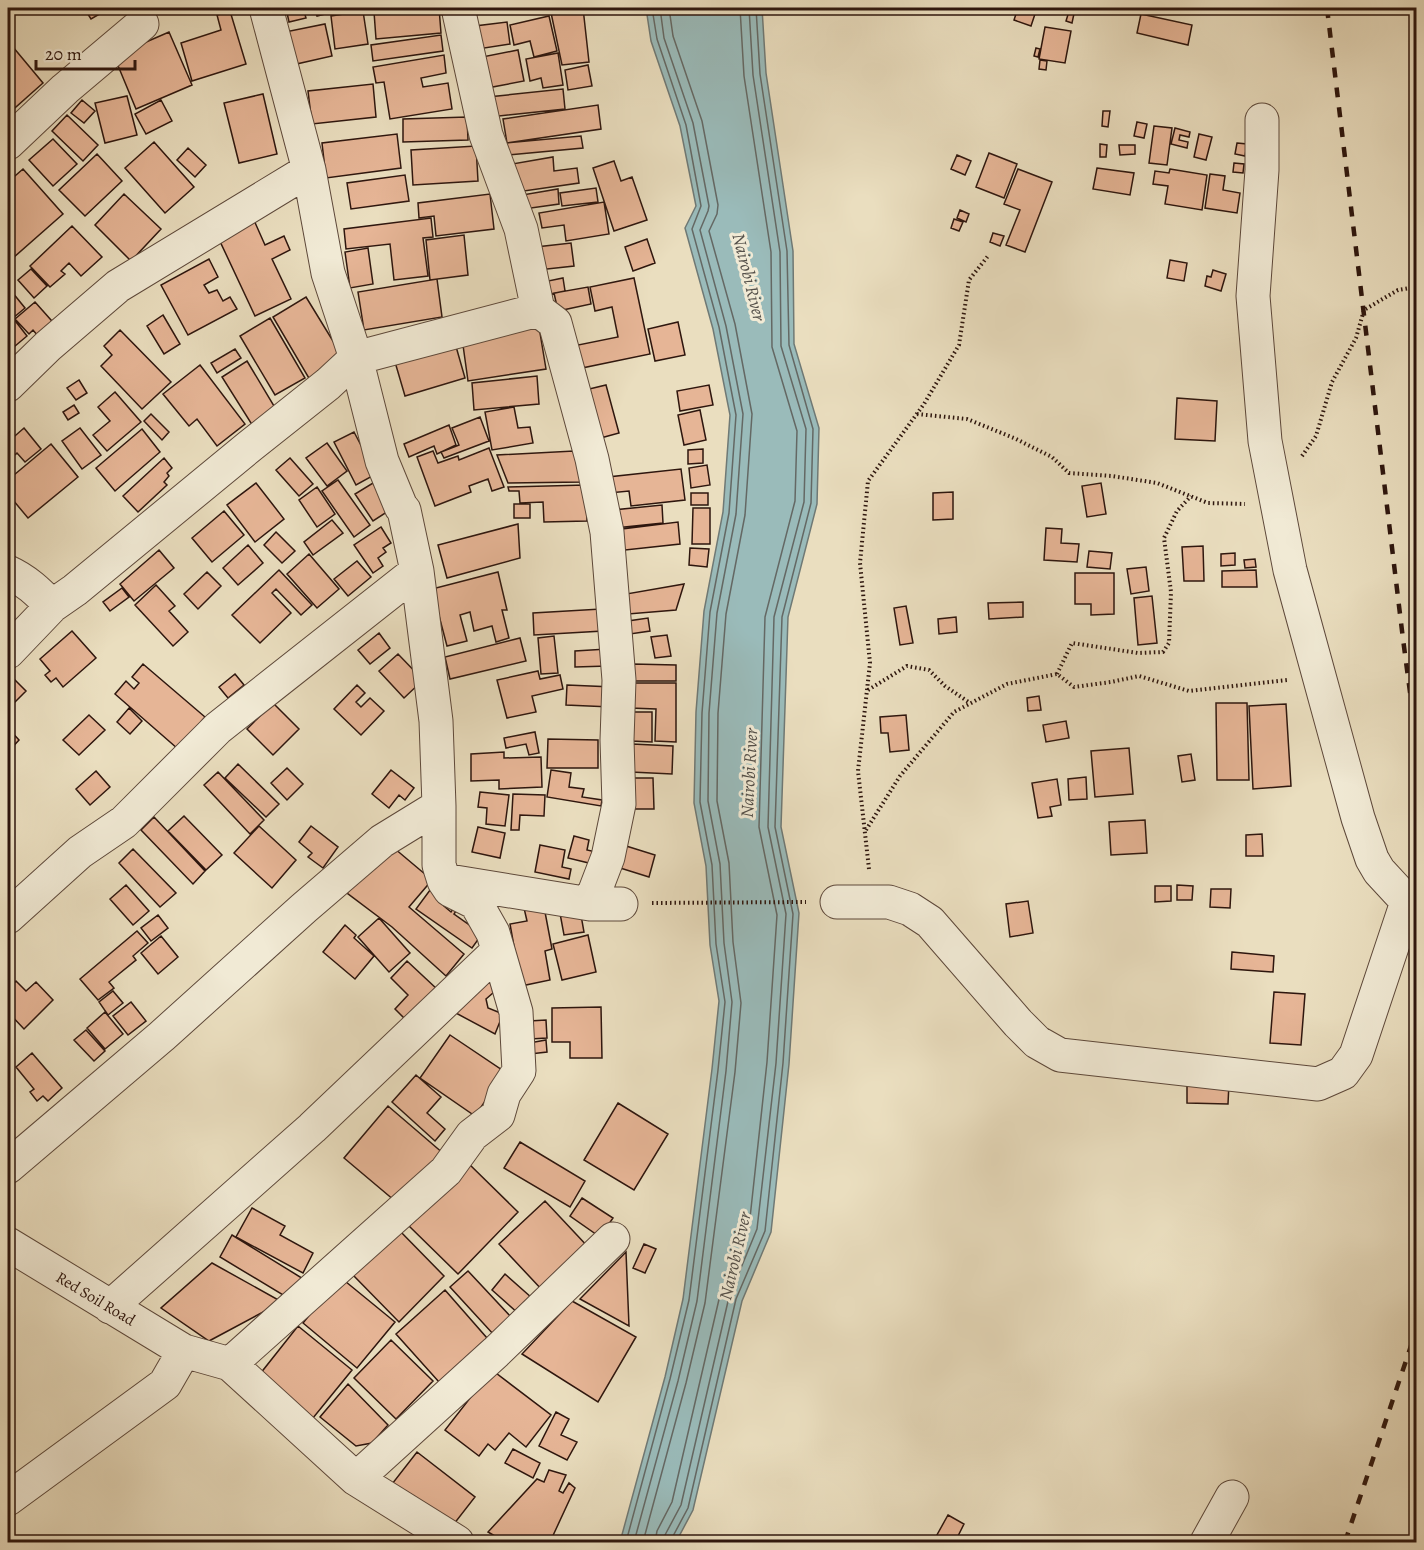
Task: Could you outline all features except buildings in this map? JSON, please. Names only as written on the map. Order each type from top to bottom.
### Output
[{"type":"street","points":[[266,8],[309,170],[328,273],[356,358],[382,461],[404,510],[417,571],[436,721],[439,864],[444,881],[450,890],[476,903],[487,925],[494,933],[516,1012],[519,1071],[504,1094],[498,1115],[472,1135],[446,1171],[230,1364],[356,1479],[457,1542]]},
{"type":"street","points":[[444,881],[606,904],[608,857],[619,804],[617,740],[620,680],[607,532],[592,459],[555,322],[538,309],[521,229],[486,135],[458,8]]},
{"type":"street","points":[[8,143],[65,89],[142,24]]},
{"type":"street","points":[[837,902],[889,902],[910,909],[930,922],[1018,1023],[1037,1042],[1060,1055],[1318,1084],[1343,1073],[1356,1054],[1412,907],[1378,871],[1358,818],[1290,570],[1265,441],[1253,296],[1262,170],[1262,120]]},
{"type":"street","points":[[8,385],[48,346],[118,286],[309,170]]},
{"type":"street","points":[[8,652],[52,606],[75,590],[328,384],[356,358],[538,309]]},
{"type":"street","points":[[8,917],[80,852],[124,822],[218,728],[417,571]]},
{"type":"street","points":[[8,572],[31,585],[52,606]]},
{"type":"street","points":[[8,1167],[162,1036],[382,841],[439,806]]},
{"type":"street","points":[[110,1307],[312,1128],[498,951]]},
{"type":"street","points":[[356,1479],[496,1352],[612,1239]]},
{"type":"street","name":"Red Soil Road","points":[[8,1244],[184,1351],[230,1364]]},
{"type":"street","points":[[8,1499],[165,1384],[184,1351]]},
{"type":"street","points":[[1207,1542],[1232,1497]]},
{"type":"path","points":[[873,903],[858,771],[870,663],[860,563],[868,481],[916,414],[959,345],[969,280],[988,256]]},
{"type":"path","points":[[916,414],[967,419],[1014,438],[1052,457],[1069,473],[1112,476],[1157,483],[1208,503],[1256,504],[1276,494],[1316,436],[1332,382],[1356,338],[1364,310],[1398,290],[1416,287]]},
{"type":"path","points":[[1057,674],[1072,643],[1138,653],[1163,652],[1169,643],[1172,592],[1164,538],[1177,511],[1191,496]]},
{"type":"path","points":[[867,690],[907,666],[929,670],[945,686],[970,703]]},
{"type":"path","points":[[865,831],[900,776],[954,712],[1007,684],[1057,674],[1074,687],[1139,676],[1189,691],[1319,677]]},
{"type":"path","points":[[606,904],[837,902]]},
{"type":"water","name":"Nairobi River","points":[[646,8],[762,8],[766,73],[793,251],[794,344],[819,428],[817,504],[788,617],[781,827],[799,913],[789,1064],[771,1232],[742,1301],[693,1510],[676,1542],[620,1542],[665,1377],[683,1299],[719,1001],[710,945],[706,866],[694,803],[696,712],[704,611],[723,512],[730,415],[713,329],[685,228],[696,206],[680,126],[651,41]]},
{"type":"railway","points":[[1327,8],[1416,738]]},
{"type":"railway","points":[[1345,1542],[1416,1331]]}]
